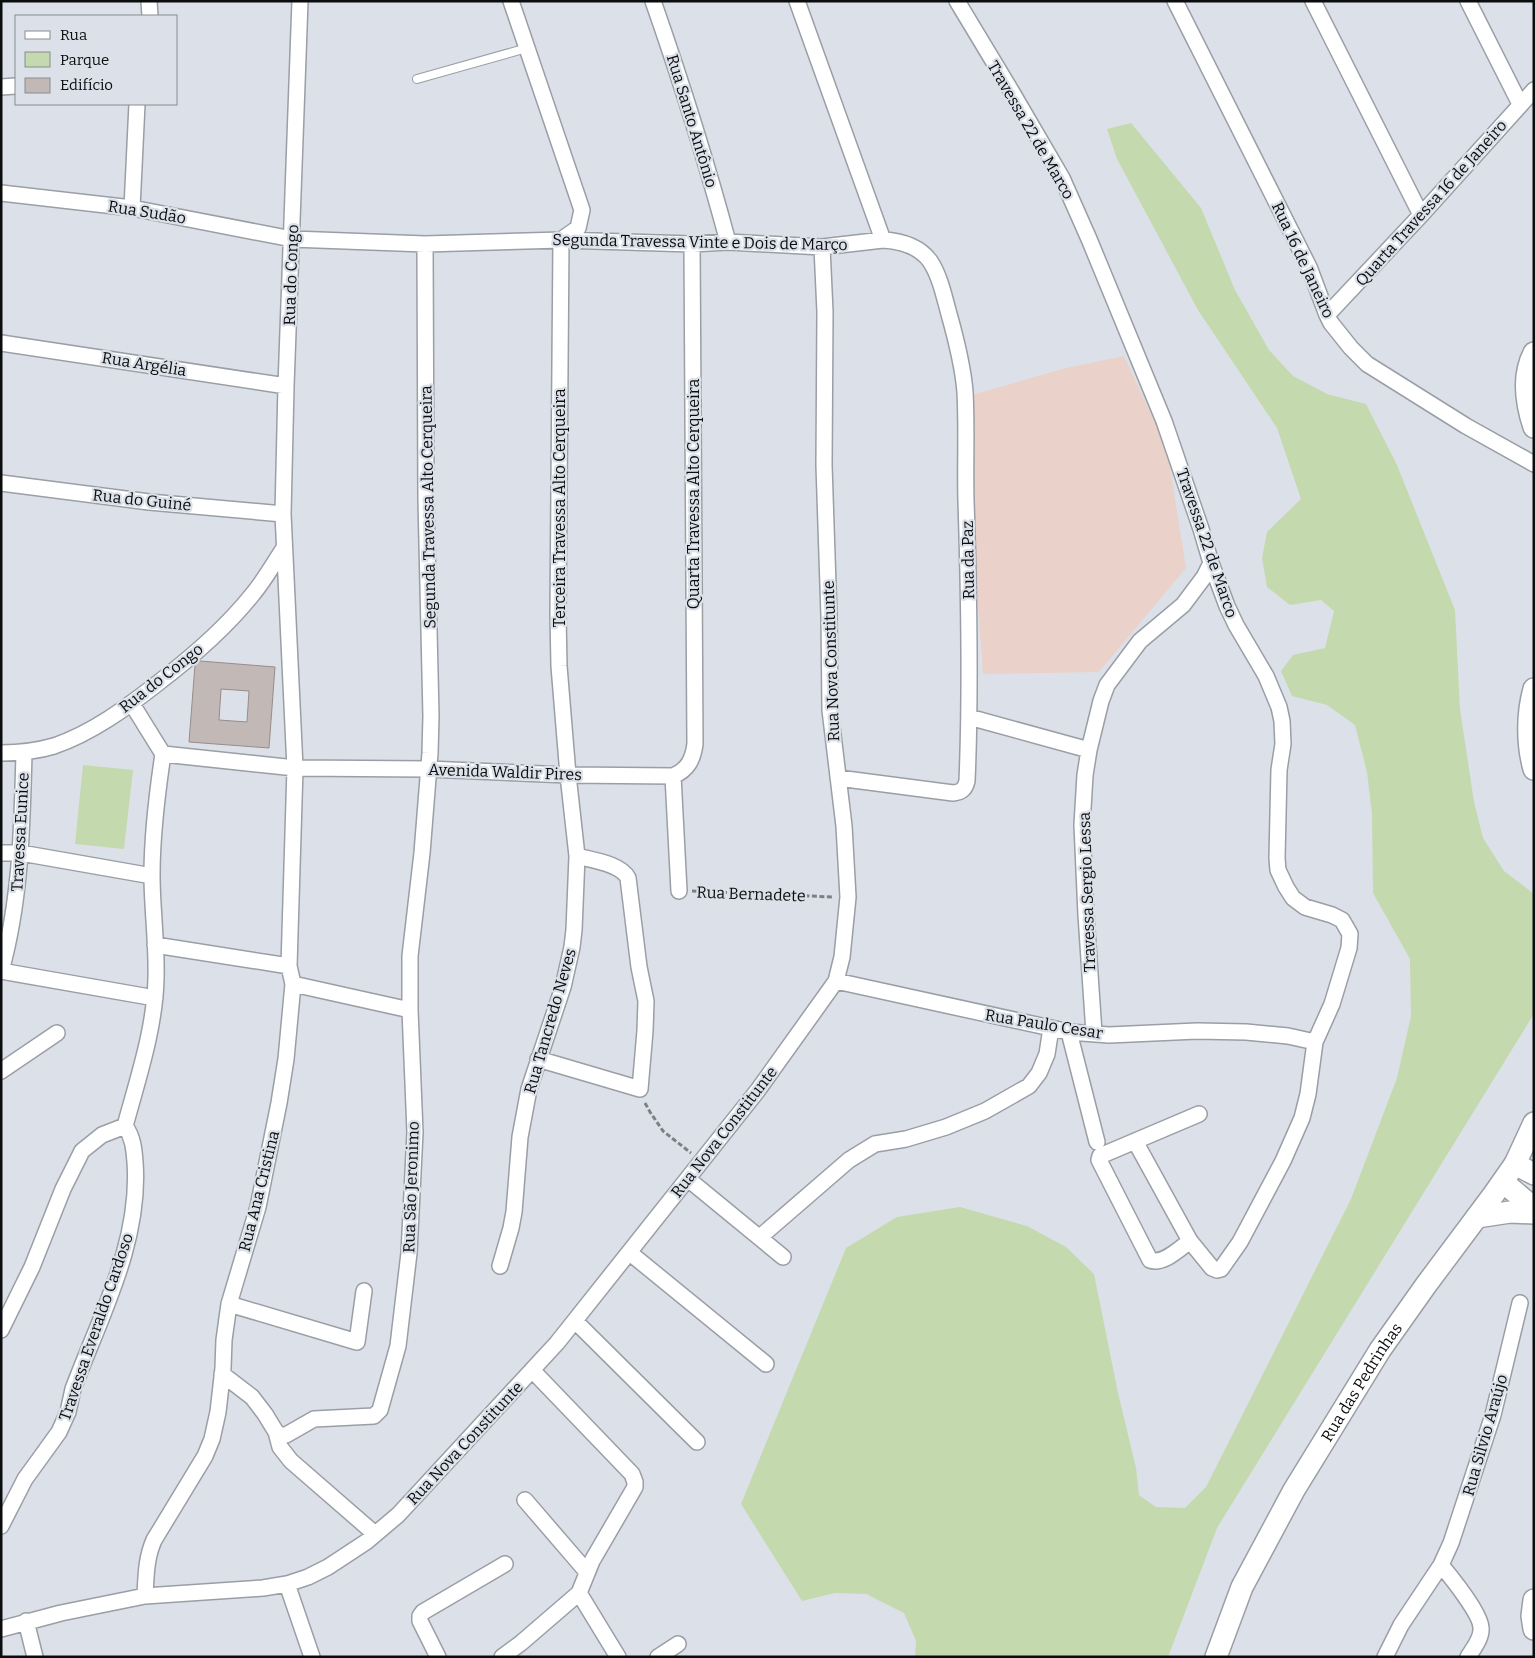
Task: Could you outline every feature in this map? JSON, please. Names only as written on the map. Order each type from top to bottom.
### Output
[{"type":"main road","points":[[1534,352],[1530,359],[1526,383],[1529,411],[1534,427]]},
{"type":"main road","points":[[1534,689],[1529,736],[1534,769]]},
{"type":"main road","name":"Rua das Pedrinhas","points":[[1216,1657],[1242,1587],[1294,1490],[1380,1350],[1426,1285],[1503,1182],[1525,1169],[1534,1123]]},
{"type":"main road","points":[[1503,1182],[1534,1208]]},
{"type":"main road","points":[[1477,1216],[1510,1212],[1534,1213]]},
{"type":"main road","points":[[1534,1600],[1532,1616],[1534,1629]]},
{"type":"street","points":[[149,1],[150,15]]},
{"type":"street","name":"Rua do Congo","points":[[295,768],[283,514],[300,1]]},
{"type":"street","points":[[511,1],[582,210],[578,228],[561,240]]},
{"type":"street","name":"Rua Santo Antônio","points":[[653,1],[683,88],[728,242]]},
{"type":"street","points":[[796,1],[883,240]]},
{"type":"street","name":"Travessa 22 de Marco","points":[[957,1],[1062,178],[1164,421],[1201,529],[1210,563],[1227,606],[1272,688],[1282,721],[1283,744],[1279,770],[1278,870],[1293,898],[1305,906],[1342,920],[1350,934],[1349,948],[1342,974],[1332,1004],[1315,1042],[1308,1094],[1302,1118],[1283,1161],[1240,1242],[1221,1269],[1216,1270],[1212,1268],[1190,1242]]},
{"type":"street","name":"Rua 16 de Janeiro","points":[[1175,1],[1310,267],[1331,323],[1350,348],[1367,364],[1466,426],[1534,464]]},
{"type":"street","points":[[1313,1],[1422,215]]},
{"type":"street","points":[[1468,1],[1520,104]]},
{"type":"street","points":[[1,87],[15,86]]},
{"type":"street","name":"Quarta Travessa 16 de Janeiro","points":[[1327,315],[1422,215],[1534,90]]},
{"type":"street","points":[[132,208],[137,105]]},
{"type":"street","name":"Rua Sudão","points":[[1,193],[132,208],[292,239]]},
{"type":"street","name":"Segunda Travessa Vinte e Dois de Março","points":[[292,239],[425,244],[561,240],[692,244],[728,242],[822,247],[883,240]]},
{"type":"street","name":"Terceira Travessa Alto Cerqueira","points":[[561,240],[558,615],[559,666],[568,775]]},
{"type":"street","name":"Rua da Paz","points":[[838,778],[941,792],[960,792],[966,787],[967,781],[970,717],[968,562],[964,391],[960,360],[944,296],[930,261],[920,251],[903,242],[883,240]]},
{"type":"street","name":"Segunda Travessa Alto Cerqueira","points":[[425,244],[426,500],[431,716],[428,769]]},
{"type":"street","name":"Quarta Travessa Alto Cerqueira","points":[[674,776],[686,769],[694,755],[695,744],[692,244]]},
{"type":"street","name":"Rua Nova Constitunte","points":[[1,1629],[90,1606],[145,1596],[262,1588],[287,1584],[328,1568],[375,1534],[398,1515],[575,1321],[758,1090],[836,981],[843,950],[848,897],[846,849],[830,710],[824,465],[825,312],[822,247]]},
{"type":"street","name":"Rua Argélia","points":[[1,342],[286,386]]},
{"type":"street","name":"Rua do Guiné","points":[[1,483],[149,502],[283,514]]},
{"type":"street","name":"Rua do Congo","points":[[1,753],[24,752],[54,746],[84,732],[132,704],[190,658],[223,628],[253,594],[284,548]]},
{"type":"street","name":"Travessa Sergio Lessa","points":[[1094,1033],[1082,825],[1085,775],[1101,701],[1107,685],[1140,642],[1183,605],[1204,577],[1210,563]]},
{"type":"street","points":[[1,1330],[32,1267],[63,1188],[82,1151],[102,1135],[125,1126],[148,1042],[156,978],[152,876],[154,814],[162,754],[132,704]]},
{"type":"street","points":[[970,717],[1089,750]]},
{"type":"street","name":"Travessa Eunice","points":[[1,971],[11,931],[21,852],[24,752]]},
{"type":"street","name":"Avenida Waldir Pires","points":[[162,754],[295,768],[428,769],[568,775],[674,776]]},
{"type":"street","name":"Rua Ana Cristina","points":[[145,1596],[149,1551],[205,1456],[212,1439],[218,1412],[229,1304],[258,1207],[279,1103],[286,1059],[293,984],[289,966],[295,768]]},
{"type":"street","name":"Rua São Jeronimo","points":[[276,1432],[280,1435],[286,1435],[314,1419],[374,1416],[380,1410],[398,1346],[409,1252],[415,1132],[410,1010],[410,956],[422,853],[428,769]]},
{"type":"street","name":"Rua Tancredo Neves","points":[[500,1266],[512,1228],[522,1130],[529,1089],[563,987],[572,947],[577,856],[568,775]]},
{"type":"street","name":"Rua Bernadete","points":[[674,776],[679,891]]},
{"type":"street","points":[[1,853],[21,852],[152,876]]},
{"type":"street","points":[[538,1059],[640,1088],[646,1001],[639,967],[628,878],[618,868],[577,856]]},
{"type":"street","points":[[155,945],[289,966]]},
{"type":"street","points":[[1,971],[155,998]]},
{"type":"street","name":"Rua Paulo Cesar","points":[[836,981],[1070,1032],[1109,1035],[1197,1031],[1246,1032],[1288,1036],[1315,1042]]},
{"type":"street","points":[[293,984],[410,1010]]},
{"type":"street","points":[[760,1237],[848,1160],[875,1144],[906,1139],[946,1127],[985,1111],[1029,1086],[1039,1073],[1047,1054],[1051,1028]]},
{"type":"street","points":[[1070,1032],[1099,1149],[1100,1164],[1150,1260],[1155,1262],[1161,1261],[1190,1242],[1135,1142]]},
{"type":"street","points":[[1,1071],[57,1033]]},
{"type":"street","points":[[1099,1149],[1135,1142],[1199,1114]]},
{"type":"street","name":"Travessa Everaldo Cardoso","points":[[1,1526],[25,1479],[60,1432],[68,1412],[73,1389],[124,1254],[133,1217],[136,1187],[133,1142],[125,1126]]},
{"type":"street","points":[[688,1179],[783,1257]]},
{"type":"street","points":[[630,1252],[766,1364]]},
{"type":"street","points":[[229,1304],[357,1342],[364,1291]]},
{"type":"street","name":"Rua Silvio Araújo","points":[[1385,1657],[1400,1625],[1441,1565],[1451,1543],[1493,1415],[1520,1303]]},
{"type":"street","points":[[575,1321],[697,1442]]},
{"type":"street","points":[[502,1657],[579,1593],[592,1561],[632,1494],[635,1482],[632,1474],[532,1370]]},
{"type":"street","points":[[222,1374],[252,1397],[276,1432],[280,1447],[290,1461],[375,1534]]},
{"type":"street","points":[[524,1500],[587,1572]]},
{"type":"street","points":[[438,1657],[420,1621],[420,1616],[423,1612],[505,1564]]},
{"type":"street","points":[[1441,1565],[1458,1586],[1480,1621],[1482,1630],[1468,1657]]},
{"type":"street","points":[[287,1584],[312,1657]]},
{"type":"street","points":[[579,1593],[618,1657]]},
{"type":"street","points":[[26,1621],[35,1657]]},
{"type":"street","points":[[658,1657],[678,1644]]},
{"type":"lane","points":[[417,79],[527,48]]},
{"type":"path","name":"Rua Bernadete","points":[[679,891],[848,897]]},
{"type":"path","points":[[640,1088],[650,1112],[663,1131],[702,1162]]},
{"type":"shaded area","points":[[1124,356],[1167,448],[1186,568],[1099,672],[983,674],[969,480],[972,395],[1066,368]]},
{"type":"green space","points":[[1131,123],[1201,208],[1235,290],[1269,350],[1293,376],[1327,394],[1366,404],[1397,465],[1455,610],[1460,709],[1474,802],[1483,838],[1504,871],[1534,894],[1534,1012],[1217,1528],[1168,1657],[915,1657],[916,1641],[904,1613],[866,1594],[835,1593],[802,1601],[741,1504],[846,1248],[897,1217],[960,1207],[1027,1226],[1066,1247],[1094,1274],[1118,1393],[1136,1468],[1139,1495],[1156,1507],[1185,1508],[1206,1487],[1351,1199],[1397,1078],[1411,1016],[1410,959],[1373,893],[1372,814],[1367,772],[1355,725],[1327,705],[1292,696],[1281,671],[1293,655],[1325,648],[1334,611],[1321,600],[1290,605],[1267,587],[1262,558],[1267,532],[1301,499],[1277,428],[1198,310],[1117,159],[1107,129]]},
{"type":"green space","points":[[83,765],[133,770],[124,849],[75,844]]},
{"type":"building","points":[[200,661],[275,667],[269,748],[189,742],[195,665]],"holes":[[[221,689],[249,691],[247,722],[219,720]]]}]
